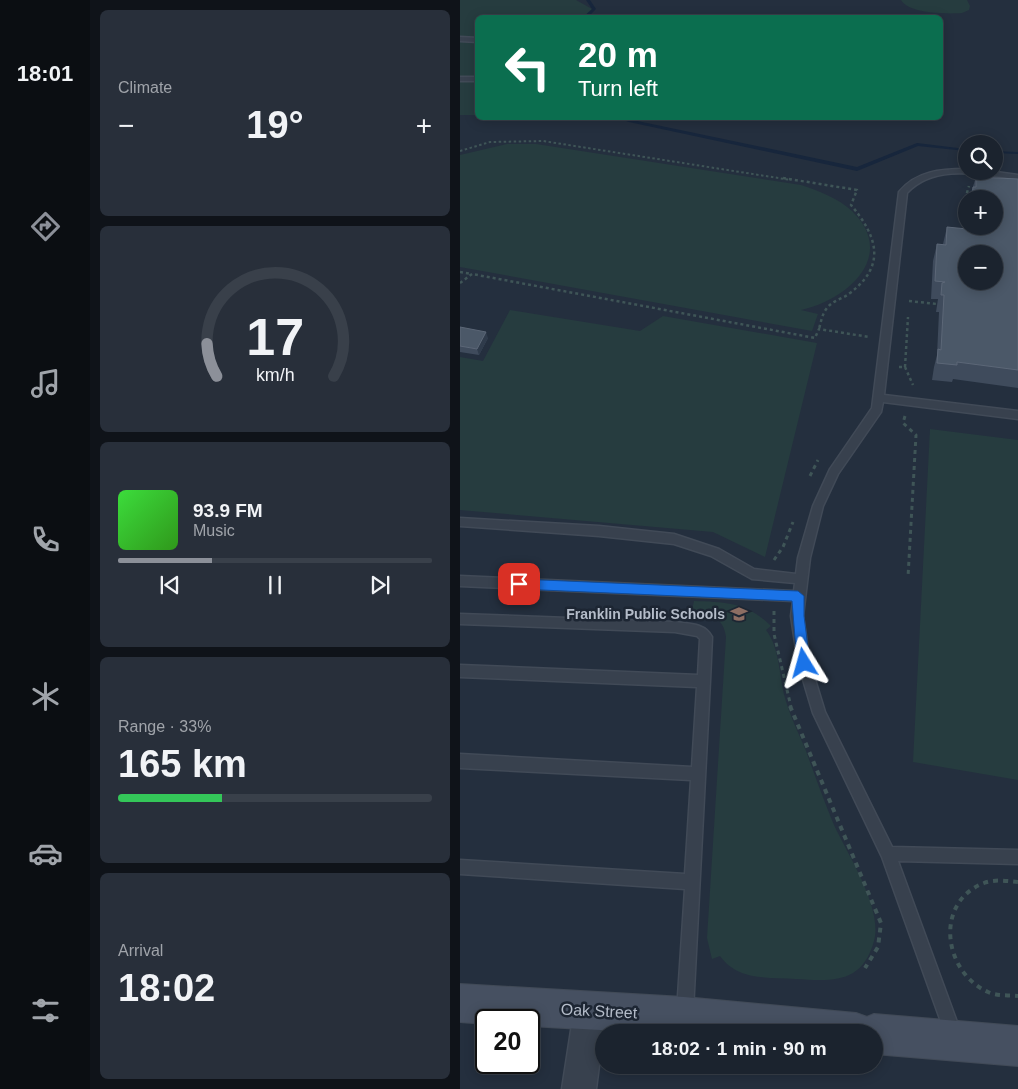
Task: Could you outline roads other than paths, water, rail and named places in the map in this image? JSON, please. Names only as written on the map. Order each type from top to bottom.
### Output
[{"type":"main road","name":"Oak Street","points":[[460,1004],[684,1016],[770,1024]]},
{"type":"main road","points":[[883,1035],[1018,1046]]},
{"type":"street","points":[[579,1089],[590,1011]]},
{"type":"lane","points":[[460,39],[475,40]]},
{"type":"lane","points":[[460,79],[475,79]]},
{"type":"lane","points":[[956,1042],[888,854],[837,752],[812,692],[804,663],[798,616],[798,596],[811,526],[825,490],[845,455],[870,422],[880,398],[903,192],[907,186],[926,176],[948,172],[1018,177]]},
{"type":"lane","points":[[880,398],[1018,415]]},
{"type":"lane","points":[[460,522],[600,531],[674,539],[715,552],[752,574],[800,579]]},
{"type":"lane","points":[[460,581],[798,596]]},
{"type":"lane","points":[[460,619],[674,627],[698,631],[707,640],[690,882],[684,1016]]},
{"type":"lane","points":[[460,671],[704,681]]},
{"type":"lane","points":[[460,761],[698,774]]},
{"type":"lane","points":[[888,854],[1018,857]]},
{"type":"lane","points":[[460,867],[690,882]]},
{"type":"waterway","points":[[587,15],[594,9],[588,0]]},
{"type":"waterway","points":[[626,120],[857,169],[917,144],[958,149]]},
{"type":"waterway","points":[[1003,152],[1018,153]]},
{"type":"place","name":"Franklin Public Schools","points":[[739,614]]}]
